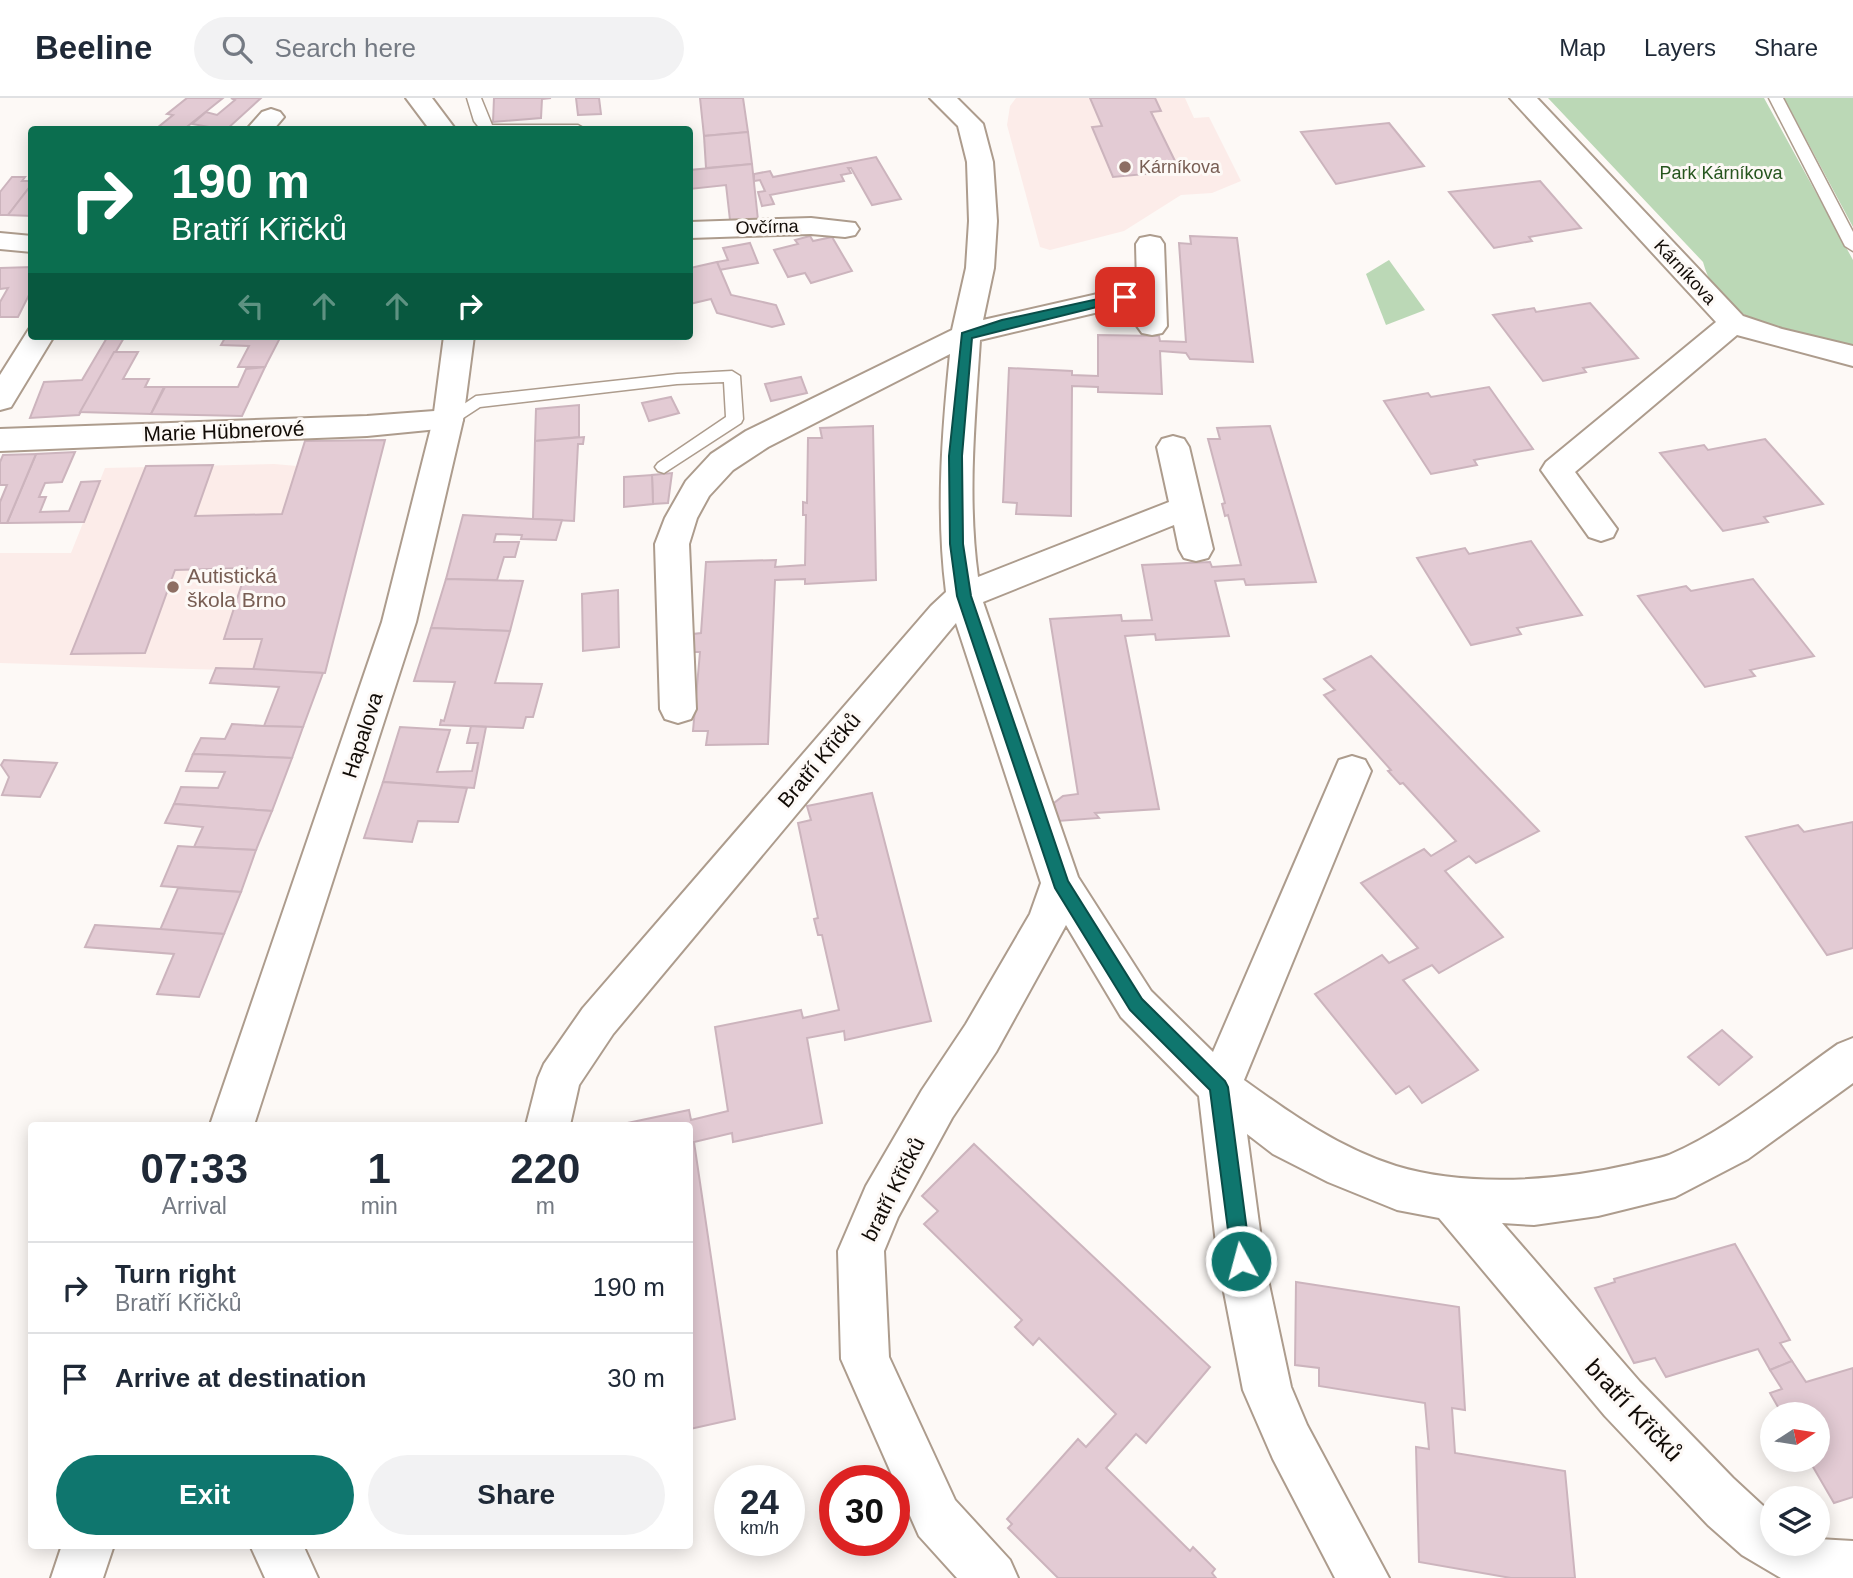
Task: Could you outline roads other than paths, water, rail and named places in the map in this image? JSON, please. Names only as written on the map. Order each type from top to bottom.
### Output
[{"type":"main road","points":[[419,98],[441,126]]},
{"type":"main road","points":[[943,98],[976,113],[984,220],[979,268],[966,335],[956,456],[957,544],[964,596],[1061,883],[1136,1004],[1219,1087],[1289,1139],[1344,1167],[1397,1188],[1452,1198],[1534,1203],[1598,1194],[1675,1175],[1732,1144],[1853,1058]]},
{"type":"main road","name":"Kárníkova","points":[[1523,98],[1733,323],[1774,337],[1853,356]]},
{"type":"main road","name":"Ovčírna","points":[[693,230],[811,226],[845,229]]},
{"type":"main road","points":[[0,241],[28,244]]},
{"type":"main road","points":[[1150,244],[1152,326]]},
{"type":"main road","points":[[678,709],[672,544],[681,518],[697,489],[722,462],[757,439],[966,335],[1002,324],[1150,291]]},
{"type":"main road","name":"Kárníkova","points":[[1601,528],[1557,470],[1733,323]]},
{"type":"main road","points":[[0,400],[38,340]]},
{"type":"main road","name":"Hapalova","points":[[233,1122],[399,622],[448,420],[458,340]]},
{"type":"main road","name":"Marie Hübnerové","points":[[0,440],[367,426],[448,420]]},
{"type":"main road","points":[[1173,447],[1196,549]]},
{"type":"main road","name":"Bratří Křičků","points":[[549,1122],[559,1078],[598,1021],[943,615],[964,596],[1188,507]]},
{"type":"main road","points":[[1352,771],[1219,1087],[1241,1261],[1267,1390],[1290,1442],[1363,1578]]},
{"type":"main road","name":"bratří Křičků","points":[[992,1578],[937,1518],[865,1359],[861,1251],[882,1202],[937,1104],[981,1038],[1048,920],[1061,883]]},
{"type":"main road","name":"bratří Křičků","points":[[1452,1198],[1580,1352],[1658,1438],[1725,1506],[1772,1545],[1801,1561],[1837,1569],[1853,1567]]},
{"type":"main road","points":[[77,1578],[87,1549]]},
{"type":"main road","points":[[278,1549],[292,1578]]},
{"type":"lane","points":[[474,98],[481,121],[485,126]]},
{"type":"lane","points":[[1776,98],[1853,246]]},
{"type":"lane","points":[[448,420],[476,401],[677,379],[732,376],[734,419],[664,467]]},
{"type":"place","name":"Kárníkova","points":[[1125,167]]},
{"type":"place","name":"Autistická škola Brno","points":[[173,587]]},
{"type":"park label","name":"Park Kárníkova","points":[[1721,173]]}]
